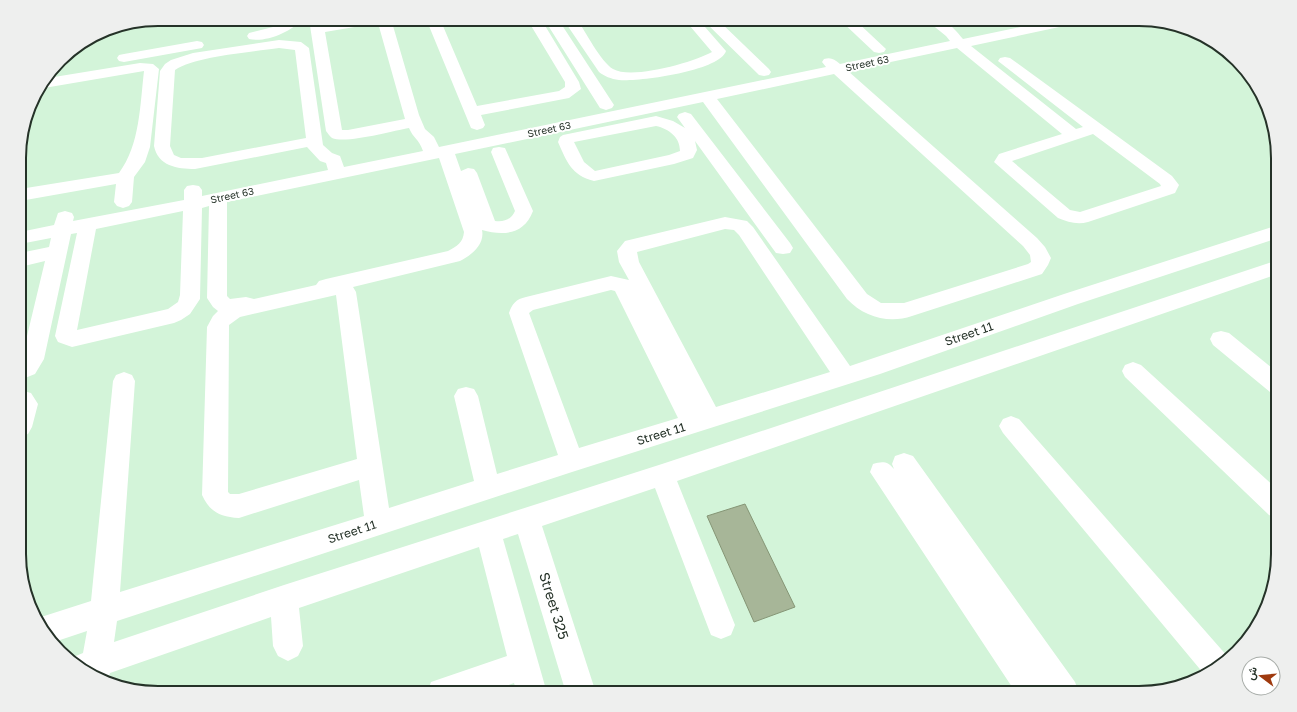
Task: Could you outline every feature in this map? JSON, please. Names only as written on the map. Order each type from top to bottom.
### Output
[{"type":"street","points":[[62,69],[269,33],[288,26]]},
{"type":"street","points":[[317,26],[334,131],[337,134],[348,135],[414,122]]},
{"type":"street","points":[[218,198],[217,298],[220,303],[225,306],[242,305],[453,256],[463,252],[470,246],[473,239],[472,232],[435,148],[418,132],[414,122],[386,26]]},
{"type":"street","points":[[437,26],[479,130]]},
{"type":"street","points":[[472,112],[564,95],[573,90],[572,82],[538,26]]},
{"type":"street","points":[[555,26],[606,105]]},
{"type":"street","points":[[575,26],[605,70],[610,73],[629,77],[683,68],[707,61],[718,54],[719,51],[697,26]]},
{"type":"street","points":[[716,26],[764,72]]},
{"type":"street","points":[[854,26],[879,49]]},
{"type":"street","points":[[946,26],[960,33],[1008,64],[1166,180],[1170,185],[1169,189],[1081,218],[1072,217],[1064,214],[1003,162],[1005,158],[1095,128]]},
{"type":"street","name":"Street 63","points":[[26,235],[56,219],[88,224],[192,197],[335,167],[435,148],[496,146],[562,127],[606,105],[738,84],[832,65],[991,26]]},
{"type":"street","name":"Street 63","points":[[435,148],[479,130],[562,127],[652,115],[675,103],[707,96],[764,72],[832,65],[879,49],[960,33],[1019,26]]},
{"type":"street","points":[[960,33],[990,68],[1074,135]]},
{"type":"street","points":[[313,141],[196,164],[174,162],[166,158],[162,152],[167,72],[170,67],[176,63],[193,58],[279,44],[296,45],[302,48],[313,141],[319,153],[326,157],[335,167]]},
{"type":"street","points":[[990,68],[1008,64]]},
{"type":"street","points":[[707,96],[854,294],[870,307],[882,311],[905,311],[1035,269],[1040,265],[1042,260],[1040,255],[1030,242],[832,65]]},
{"type":"street","points":[[50,82],[140,67],[148,67],[152,70],[142,147],[136,162],[125,176],[123,202]]},
{"type":"street","points":[[683,68],[692,80]]},
{"type":"street","points":[[675,103],[783,248]]},
{"type":"street","points":[[562,127],[567,139],[566,142],[580,171],[594,176],[674,159],[687,154],[689,146],[677,129],[652,115]]},
{"type":"street","name":"Street 63","points":[[26,222],[56,219],[123,202],[192,197],[218,198],[335,167]]},
{"type":"street","points":[[26,194],[125,176]]},
{"type":"street","points":[[88,224],[66,331],[66,336],[72,339],[174,315],[187,305],[190,300],[192,197]]},
{"type":"street","points":[[26,367],[32,363],[57,252],[56,219]]},
{"type":"street","points":[[702,421],[629,262],[627,251],[632,246],[726,223],[740,225],[746,231],[845,376]]},
{"type":"street","name":"Street 11","points":[[49,629],[572,461],[845,376],[1271,233]]},
{"type":"street","points":[[26,259],[57,252]]},
{"type":"street","points":[[93,668],[284,599],[662,475],[1271,269]]},
{"type":"street","points":[[572,461],[518,313],[526,304],[611,283],[623,286],[702,421]]},
{"type":"street","points":[[370,466],[239,506],[228,506],[219,502],[214,495],[218,328],[220,321],[226,315],[235,311],[336,288],[343,289],[346,292],[370,466],[378,524]]},
{"type":"street","points":[[1221,339],[1271,380]]},
{"type":"street","points":[[1134,371],[1271,500]]},
{"type":"street","points":[[91,668],[104,611],[124,381]]},
{"type":"street","points":[[466,396],[488,489]]},
{"type":"street","points":[[1011,426],[1214,663]]},
{"type":"street","points":[[1030,686],[893,468],[1059,686]]},
{"type":"street","points":[[662,475],[721,625]]},
{"type":"street","name":"Street 325","points":[[527,519],[579,686]]},
{"type":"street","points":[[485,686],[528,679],[488,532]]},
{"type":"street","points":[[284,599],[288,646]]},
{"type":"building","points":[[745,504],[795,607],[754,622],[707,516]]}]
